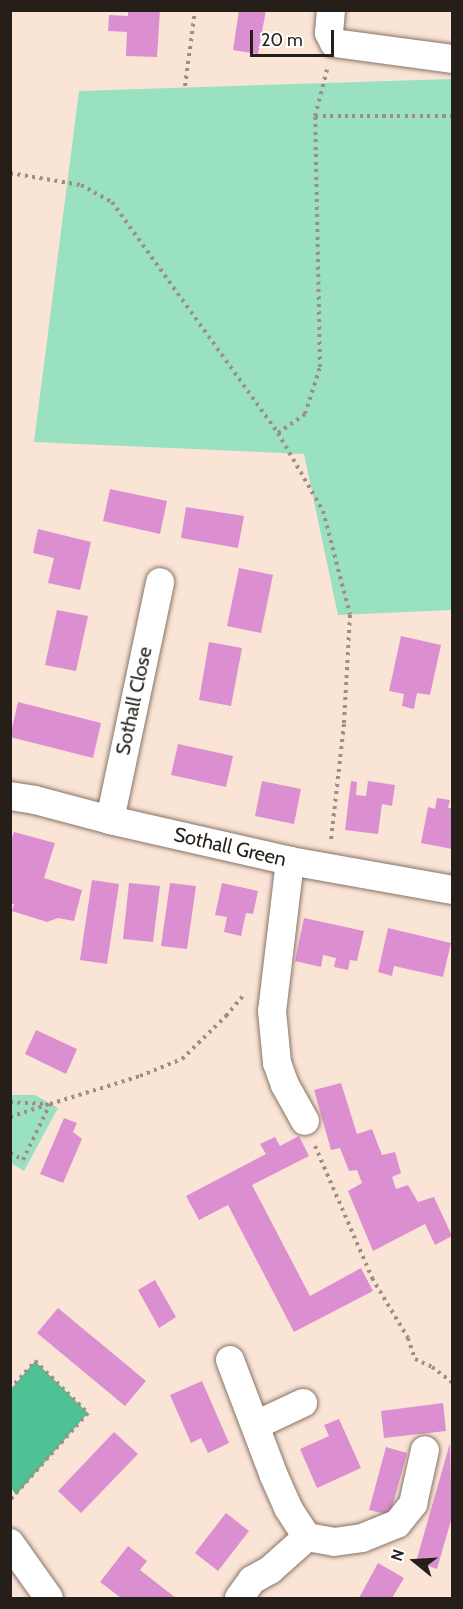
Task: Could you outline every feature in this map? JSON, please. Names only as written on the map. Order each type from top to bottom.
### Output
[{"type":"street","points":[[331,10],[328,33],[334,43],[453,59]]},
{"type":"street","name":"Sothall Close","points":[[110,820],[160,582]]},
{"type":"street","name":"Sothall Green","points":[[10,796],[290,861],[453,890]]},
{"type":"street","points":[[290,861],[272,1011],[277,1063],[285,1085],[305,1121]]},
{"type":"street","points":[[230,1360],[288,1508],[307,1537],[334,1542],[362,1538],[397,1524],[412,1504],[425,1450]]},
{"type":"street","points":[[256,1425],[303,1403]]},
{"type":"street","points":[[239,1599],[252,1580],[270,1570],[307,1537]]},
{"type":"street","points":[[10,1543],[49,1599]]},
{"type":"path","points":[[185,86],[195,10]]},
{"type":"path","points":[[278,434],[305,414],[320,367],[315,116],[334,43]]},
{"type":"path","points":[[315,116],[453,116]]},
{"type":"path","points":[[10,173],[81,185],[112,202],[278,434],[323,511],[350,615],[344,724],[328,868]]},
{"type":"path","points":[[10,1117],[108,1087],[182,1059],[226,1016],[249,989]]},
{"type":"path","points":[[10,1102],[50,1104]]},
{"type":"path","points":[[10,1153],[22,1160],[50,1104]]},
{"type":"path","points":[[305,1121],[372,1278],[408,1338],[415,1359],[432,1367],[453,1382]]},
{"type":"path","points":[[10,1389],[35,1360],[88,1413],[10,1500]]},
{"type":"green space","points":[[452,79],[452,610],[338,615],[304,454],[34,442],[79,91]]},
{"type":"green space","points":[[11,1095],[35,1095],[58,1108],[24,1171],[11,1163]]},
{"type":"green space","points":[[35,1361],[88,1413],[16,1495],[11,1488],[11,1389]]},
{"type":"building","points":[[128,10],[160,10],[157,57],[126,56],[127,32],[108,31],[109,15],[128,16]]},
{"type":"building","points":[[239,10],[266,10],[258,54],[233,50]]},
{"type":"building","points":[[110,489],[167,501],[160,534],[103,521]]},
{"type":"building","points":[[186,507],[244,516],[238,548],[181,538]]},
{"type":"building","points":[[38,529],[91,542],[80,590],[48,583],[54,558],[33,553]]},
{"type":"building","points":[[239,568],[273,575],[261,633],[227,626]]},
{"type":"building","points":[[57,610],[88,616],[76,671],[45,665]]},
{"type":"building","points":[[401,636],[441,645],[430,695],[417,693],[414,709],[402,706],[404,694],[389,691]]},
{"type":"building","points":[[209,642],[242,648],[231,706],[199,700]]},
{"type":"building","points":[[18,702],[101,723],[93,758],[10,737]]},
{"type":"building","points":[[178,744],[233,756],[226,787],[171,775]]},
{"type":"building","points":[[262,781],[301,789],[294,824],[255,816]]},
{"type":"building","points":[[351,781],[357,782],[356,795],[366,796],[368,781],[395,785],[392,806],[382,804],[378,834],[345,830]]},
{"type":"building","points":[[437,798],[450,800],[448,808],[452,808],[452,849],[421,843],[428,807],[435,809]]},
{"type":"building","points":[[14,832],[55,843],[44,878],[82,890],[74,921],[58,918],[47,922],[12,911],[14,904],[10,903],[10,843]]},
{"type":"building","points":[[92,880],[119,884],[107,964],[80,960]]},
{"type":"building","points":[[129,883],[160,886],[153,942],[123,939]]},
{"type":"building","points":[[170,883],[196,886],[187,949],[161,946]]},
{"type":"building","points":[[222,883],[258,891],[253,914],[246,913],[241,936],[224,932],[227,917],[215,915]]},
{"type":"building","points":[[304,918],[364,931],[357,961],[350,960],[348,970],[334,967],[336,958],[323,955],[321,967],[295,961]]},
{"type":"building","points":[[388,928],[451,943],[443,977],[394,966],[392,976],[378,972]]},
{"type":"building","points":[[36,1030],[77,1049],[66,1074],[25,1054]]},
{"type":"building","points":[[341,1083],[357,1134],[372,1129],[382,1155],[395,1152],[401,1173],[392,1177],[396,1189],[408,1185],[418,1202],[434,1197],[452,1236],[435,1245],[425,1224],[373,1251],[348,1191],[362,1183],[357,1170],[349,1171],[340,1148],[331,1150],[314,1090]]},
{"type":"building","points":[[64,1118],[77,1123],[73,1132],[82,1139],[63,1183],[40,1174]]},
{"type":"building","points":[[299,1136],[309,1156],[252,1185],[310,1296],[361,1268],[373,1291],[294,1332],[228,1205],[199,1220],[186,1196],[266,1154],[260,1144],[275,1137],[280,1146]]},
{"type":"building","points":[[155,1280],[176,1317],[159,1328],[138,1290]]},
{"type":"building","points":[[58,1308],[146,1381],[125,1406],[37,1333]]},
{"type":"building","points":[[202,1381],[229,1443],[208,1453],[201,1438],[191,1443],[170,1395]]},
{"type":"building","points":[[443,1403],[446,1431],[384,1438],[381,1411]]},
{"type":"building","points":[[339,1419],[361,1468],[317,1488],[300,1449],[329,1436],[324,1425]]},
{"type":"building","points":[[114,1432],[138,1454],[81,1513],[58,1491]]},
{"type":"building","points":[[450,1443],[452,1517],[437,1569],[416,1562]]},
{"type":"building","points":[[386,1447],[407,1453],[390,1515],[369,1510]]},
{"type":"building","points":[[226,1513],[249,1531],[218,1571],[195,1553]]},
{"type":"building","points":[[128,1546],[147,1561],[140,1570],[176,1598],[121,1598],[100,1582]]},
{"type":"building","points":[[378,1563],[404,1578],[392,1598],[359,1598]]}]
